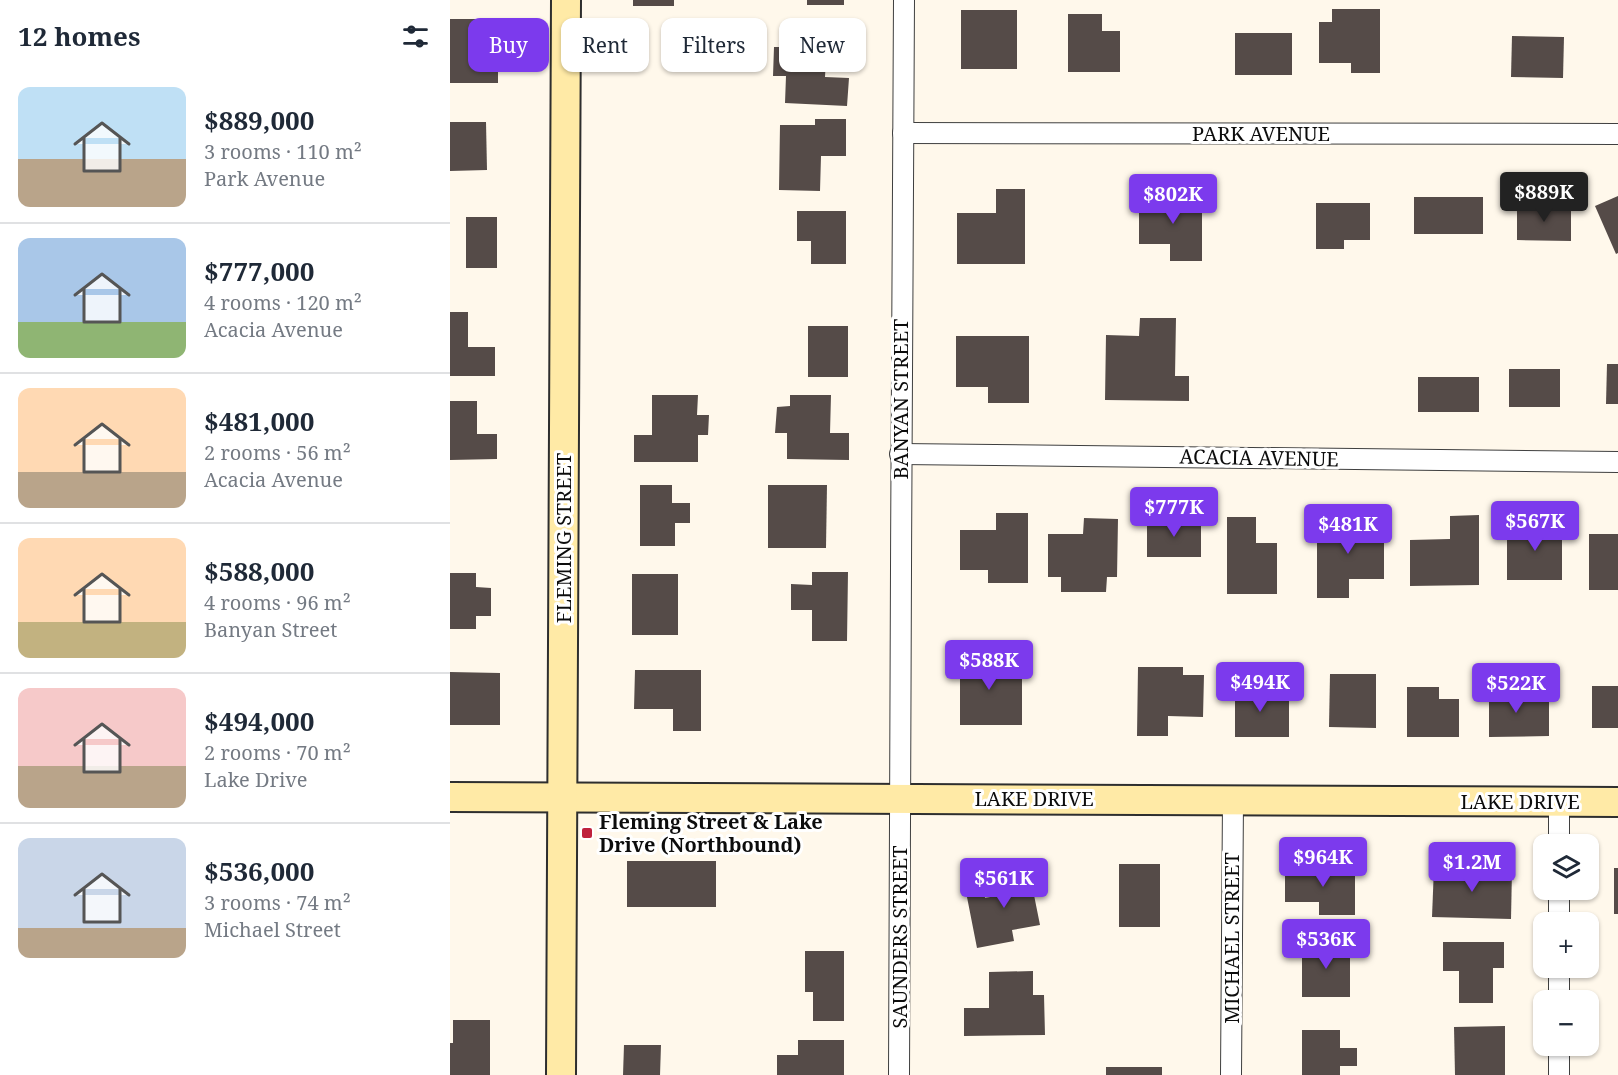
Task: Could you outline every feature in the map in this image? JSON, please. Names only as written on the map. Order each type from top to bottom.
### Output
[{"type":"street","name":"FLEMING STREET","points":[[561,1075],[566,0]]},
{"type":"street","name":"BANYAN STREET","points":[[901,799],[900,454],[904,0]]},
{"type":"street","name":"PARK AVENUE","points":[[903,133],[1618,134]]},
{"type":"street","name":"ACACIA AVENUE","points":[[900,454],[1618,462]]},
{"type":"street","name":"LAKE DRIVE","points":[[450,797],[1618,802]]},
{"type":"street","name":"SAUNDERS STREET","points":[[899,1075],[901,799]]},
{"type":"street","name":"MICHAEL STREET","points":[[1231,1075],[1233,800]]},
{"type":"street","points":[[1559,802],[1559,834]]},
{"type":"street","points":[[1559,1056],[1559,1075]]},
{"type":"building","points":[[633,0],[674,0],[674,6],[633,6]]},
{"type":"building","points":[[807,0],[844,0],[844,5],[807,5]]},
{"type":"building","points":[[1332,9],[1380,9],[1380,73],[1351,73],[1351,63],[1319,63],[1319,22],[1332,22]]},
{"type":"building","points":[[961,10],[1017,10],[1017,69],[961,69]]},
{"type":"building","points":[[1068,14],[1102,14],[1102,31],[1120,31],[1120,72],[1068,72]]},
{"type":"building","points":[[450,19],[468,19],[468,72],[498,72],[498,83],[450,83]]},
{"type":"building","points":[[1235,33],[1292,33],[1292,75],[1235,75]]},
{"type":"building","points":[[1512,36],[1564,37],[1563,78],[1511,77]]},
{"type":"building","points":[[774,47],[779,47],[779,72],[825,72],[825,77],[849,78],[847,106],[785,103],[786,76],[773,76]]},
{"type":"building","points":[[815,119],[846,119],[846,156],[821,156],[820,191],[779,190],[780,125],[815,125]]},
{"type":"building","points":[[450,122],[486,122],[487,170],[450,171]]},
{"type":"building","points":[[996,189],[1025,189],[1025,264],[957,264],[957,213],[996,213]]},
{"type":"building","points":[[1139,196],[1202,196],[1202,261],[1170,261],[1170,244],[1139,244]]},
{"type":"building","points":[[1618,196],[1618,253],[1616,254],[1595,206]]},
{"type":"building","points":[[1414,197],[1483,197],[1483,234],[1414,234]]},
{"type":"building","points":[[1316,203],[1370,203],[1370,240],[1344,240],[1344,249],[1316,249]]},
{"type":"building","points":[[1517,205],[1571,206],[1571,241],[1517,240]]},
{"type":"building","points":[[797,211],[846,211],[846,264],[811,264],[811,241],[797,241]]},
{"type":"building","points":[[466,217],[497,217],[497,268],[466,268]]},
{"type":"building","points":[[450,312],[468,312],[468,347],[495,347],[495,376],[450,376]]},
{"type":"building","points":[[1140,318],[1176,318],[1175,376],[1189,376],[1189,401],[1105,400],[1106,335],[1139,336]]},
{"type":"building","points":[[808,326],[848,326],[848,377],[808,377]]},
{"type":"building","points":[[956,336],[1029,336],[1029,403],[988,403],[988,387],[956,387]]},
{"type":"building","points":[[1607,364],[1618,364],[1618,404],[1606,404]]},
{"type":"building","points":[[1509,369],[1560,369],[1560,407],[1509,407]]},
{"type":"building","points":[[1418,377],[1479,377],[1479,412],[1418,412]]},
{"type":"building","points":[[652,395],[698,395],[697,415],[709,415],[708,435],[698,435],[698,462],[634,462],[634,435],[652,435]]},
{"type":"building","points":[[790,395],[831,395],[830,433],[849,433],[849,460],[787,459],[787,433],[775,433],[777,407],[790,406]]},
{"type":"building","points":[[450,401],[477,401],[477,434],[497,434],[497,459],[450,460]]},
{"type":"building","points":[[640,485],[672,485],[672,503],[690,503],[690,523],[675,523],[675,546],[640,546]]},
{"type":"building","points":[[768,485],[827,485],[826,548],[768,548]]},
{"type":"building","points":[[996,513],[1028,513],[1028,583],[988,583],[988,570],[960,570],[960,530],[996,530]]},
{"type":"building","points":[[1479,515],[1479,585],[1410,586],[1410,540],[1450,539],[1450,516]]},
{"type":"building","points":[[1227,517],[1256,517],[1256,543],[1277,543],[1277,594],[1227,594]]},
{"type":"building","points":[[1084,518],[1118,519],[1117,577],[1107,577],[1106,592],[1061,592],[1061,577],[1048,577],[1048,534],[1083,534]]},
{"type":"building","points":[[1147,518],[1201,518],[1201,557],[1147,557]]},
{"type":"building","points":[[1317,521],[1384,521],[1384,579],[1349,579],[1349,598],[1317,598]]},
{"type":"building","points":[[1507,523],[1562,523],[1562,580],[1507,580]]},
{"type":"building","points":[[1589,534],[1618,534],[1618,590],[1589,590]]},
{"type":"building","points":[[812,572],[848,572],[847,641],[812,641],[812,610],[791,610],[791,584],[812,585]]},
{"type":"building","points":[[450,573],[476,573],[476,587],[491,588],[491,616],[476,616],[476,629],[450,629]]},
{"type":"building","points":[[632,574],[678,574],[678,635],[632,635]]},
{"type":"building","points":[[960,648],[985,648],[985,666],[1022,666],[1022,725],[960,725]]},
{"type":"building","points":[[1138,667],[1183,667],[1183,675],[1204,675],[1203,717],[1168,716],[1168,736],[1137,736]]},
{"type":"building","points":[[635,670],[701,670],[701,731],[673,731],[673,709],[634,709]]},
{"type":"building","points":[[450,672],[500,673],[500,725],[450,725]]},
{"type":"building","points":[[1330,674],[1376,674],[1376,728],[1329,727]]},
{"type":"building","points":[[1489,683],[1516,683],[1516,702],[1549,702],[1549,736],[1489,737]]},
{"type":"building","points":[[1235,686],[1267,686],[1267,697],[1289,697],[1289,737],[1235,737]]},
{"type":"building","points":[[1592,686],[1618,686],[1618,728],[1592,728]]},
{"type":"building","points":[[1407,687],[1439,687],[1439,699],[1459,699],[1459,737],[1407,737]]},
{"type":"building","points":[[627,861],[716,861],[716,907],[627,907]]},
{"type":"building","points":[[1119,864],[1160,864],[1160,927],[1119,927]]},
{"type":"building","points":[[1028,865],[1040,925],[1012,930],[1014,941],[977,948],[966,892],[984,889],[985,898],[1006,894],[1001,870]]},
{"type":"building","points":[[1285,867],[1355,867],[1355,915],[1319,915],[1319,902],[1285,902]]},
{"type":"building","points":[[1434,867],[1512,870],[1511,919],[1432,917]]},
{"type":"building","points":[[1614,868],[1618,868],[1618,914],[1614,914]]},
{"type":"building","points":[[1443,942],[1504,942],[1504,968],[1493,968],[1493,1003],[1459,1003],[1459,971],[1443,971]]},
{"type":"building","points":[[1302,944],[1350,944],[1350,997],[1302,997]]},
{"type":"building","points":[[805,951],[844,951],[844,1021],[813,1021],[813,992],[805,992]]},
{"type":"building","points":[[1033,971],[1033,995],[1044,995],[1045,1035],[964,1036],[964,1008],[989,1008],[989,972]]},
{"type":"building","points":[[453,1020],[490,1020],[490,1075],[450,1075]]},
{"type":"building","points":[[1505,1026],[1505,1075],[1455,1075],[1454,1027]]},
{"type":"building","points":[[1302,1030],[1340,1030],[1340,1048],[1357,1048],[1357,1066],[1340,1066],[1340,1075],[1302,1075]]},
{"type":"building","points":[[798,1040],[844,1040],[844,1075],[777,1075],[777,1055],[798,1055]]},
{"type":"building","points":[[624,1045],[661,1045],[660,1075],[623,1075]]},
{"type":"building","points":[[1106,1067],[1162,1067],[1162,1075],[1106,1075]]},
{"type":"place","name":"Fleming Street & Lake Drive (Northbound)","points":[[587,833]]}]
